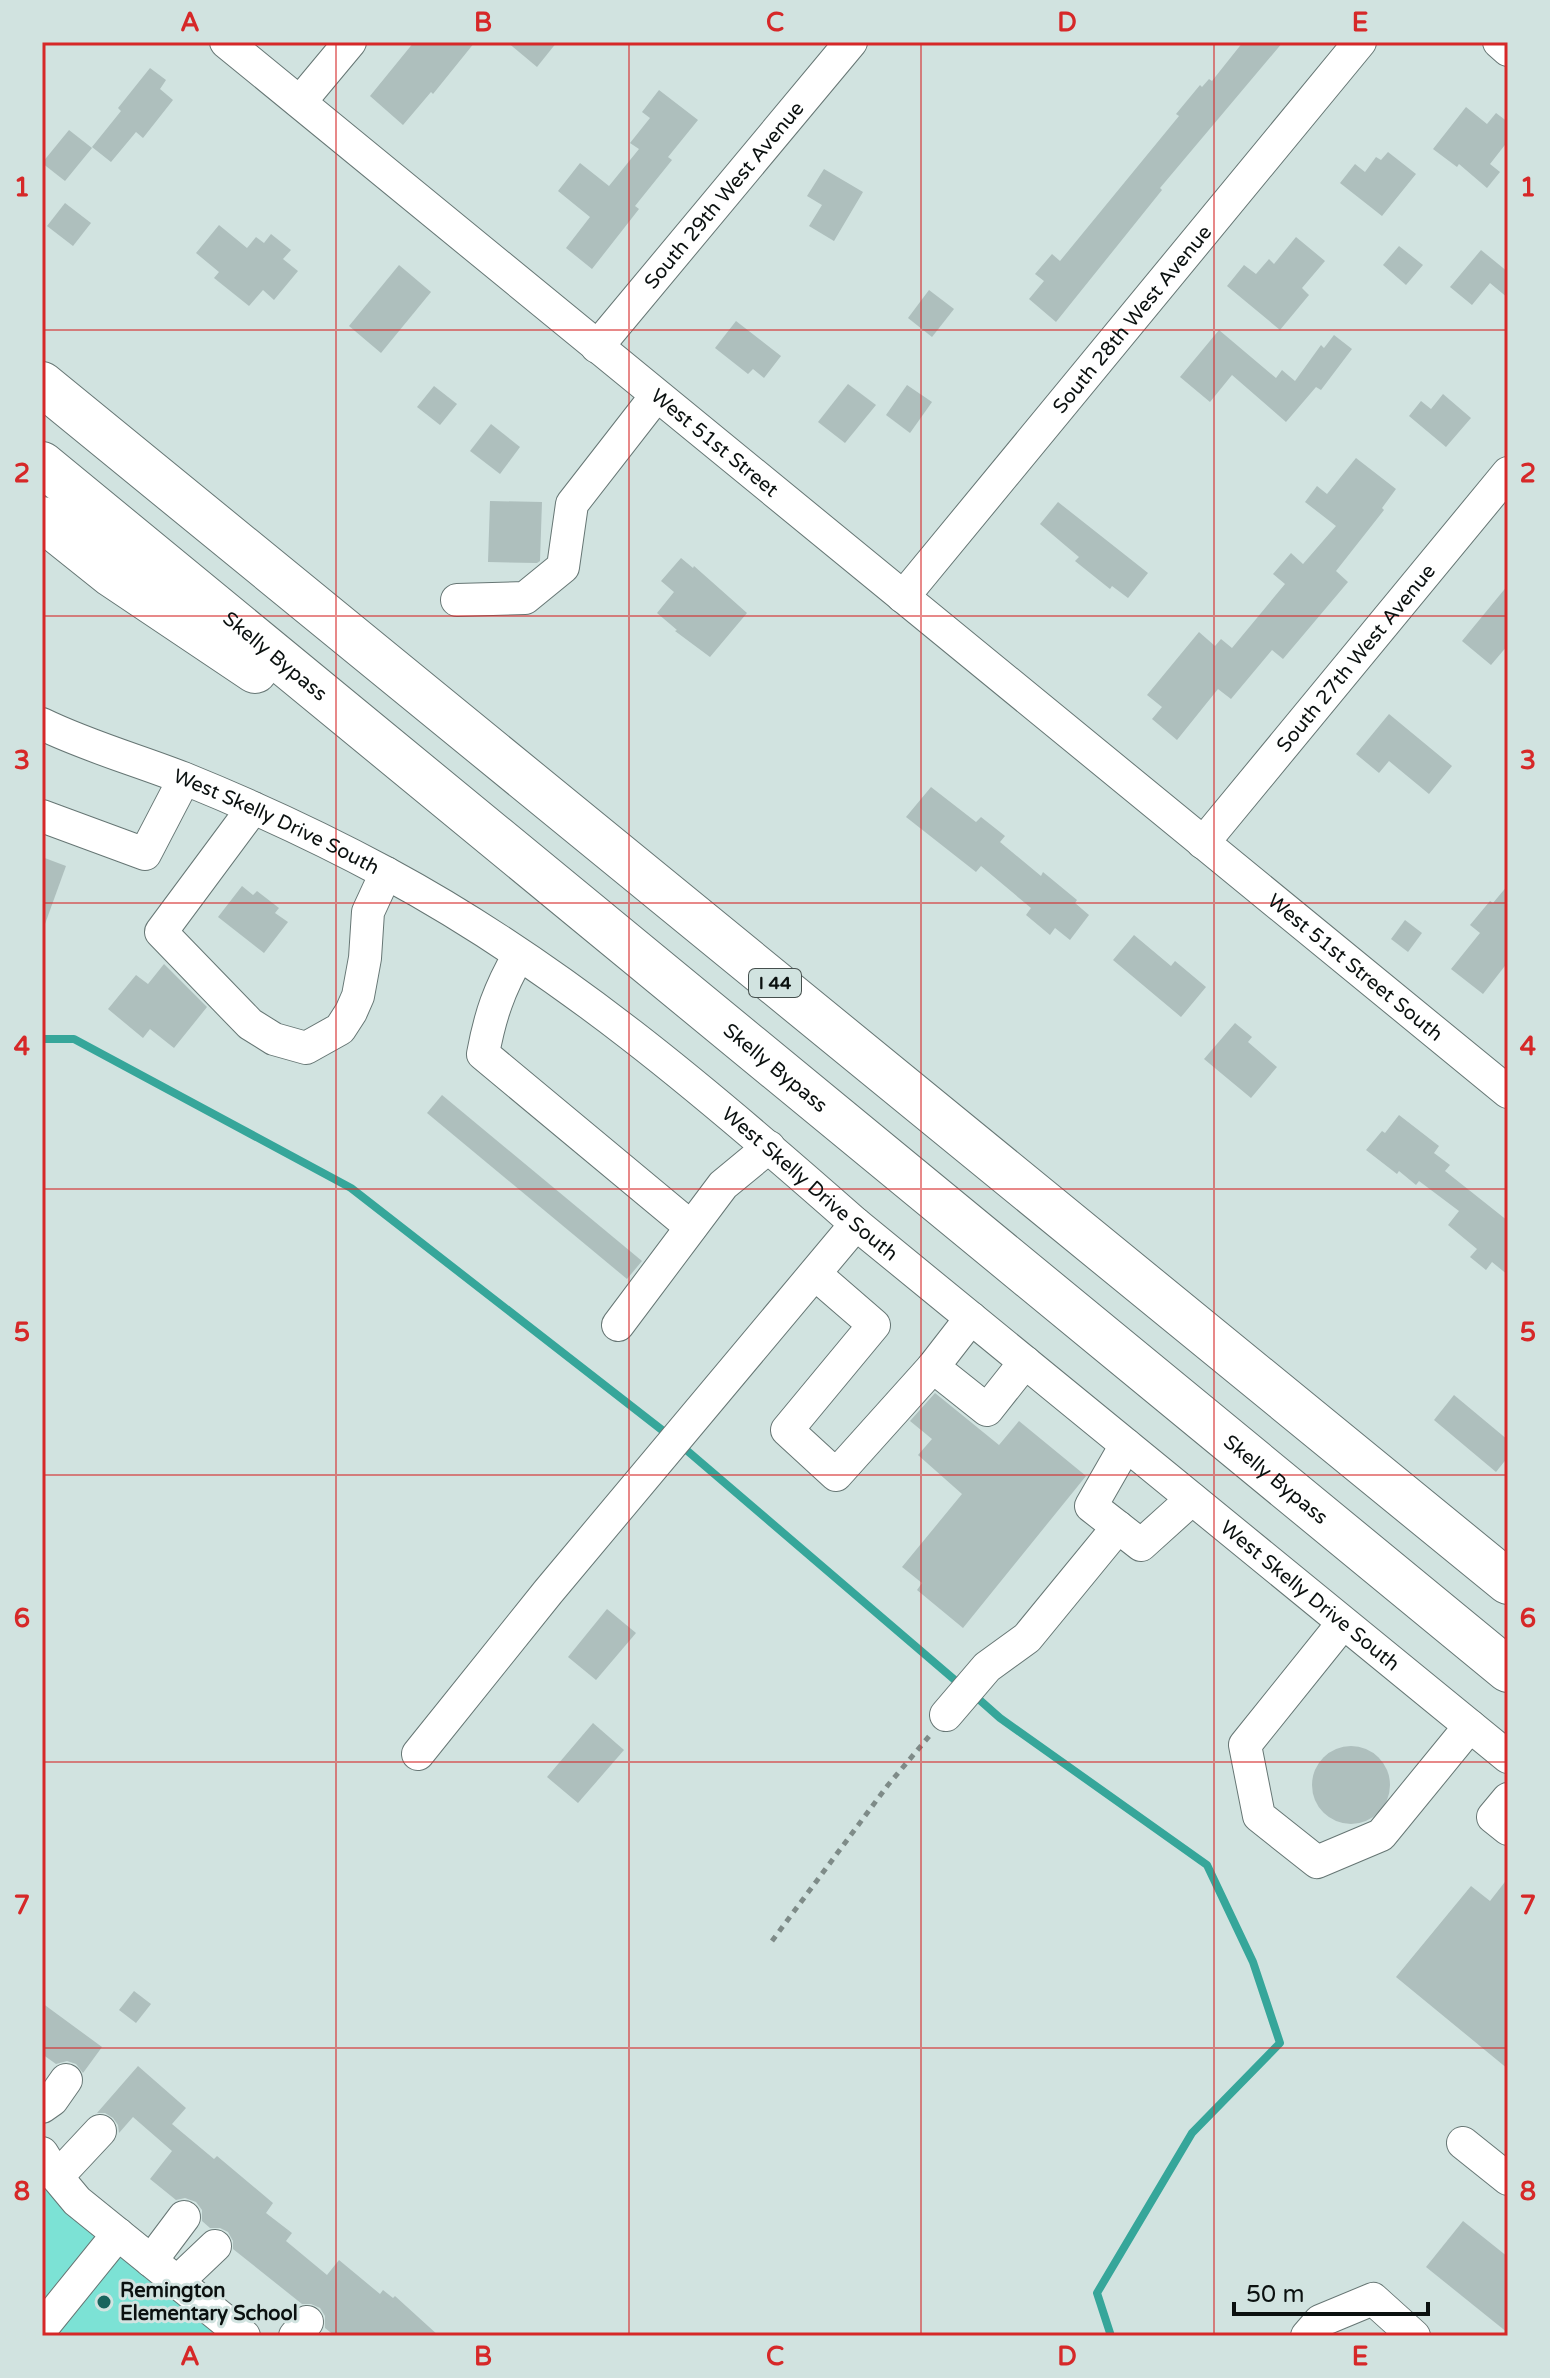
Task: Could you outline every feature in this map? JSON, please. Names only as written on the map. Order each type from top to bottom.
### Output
[{"type":"highway","name":"I 44","points":[[42,384],[1508,1582]]},
{"type":"highway","name":"Skelly Bypass","points":[[42,464],[1508,1670]]},
{"type":"highway","points":[[42,519],[112,575],[480,824]]},
{"type":"street","name":"West 51st Street","points":[[226,42],[1203,843]]},
{"type":"street","points":[[300,102],[350,42]]},
{"type":"street","name":"South 29th West Avenue","points":[[597,347],[851,42]]},
{"type":"street","name":"South 28th West Avenue","points":[[903,597],[1360,42]]},
{"type":"street","points":[[1499,42],[1508,50]]},
{"type":"street","points":[[457,600],[525,598],[563,567],[572,504],[656,396]]},
{"type":"street","name":"South 27th West Avenue","points":[[1203,843],[1508,473]]},
{"type":"street","name":"West Skelly Drive South","points":[[42,724],[253,808],[386,873],[451,910],[519,955],[633,1037],[769,1147],[856,1224],[1508,1757]]},
{"type":"street","points":[[42,816],[145,854],[184,779]]},
{"type":"street","points":[[253,808],[161,932],[250,1024],[274,1039],[306,1048],[340,1029],[358,996],[365,958],[368,912],[386,873]]},
{"type":"street","name":"West 51st Street South","points":[[1203,843],[1502,1075]]},
{"type":"street","points":[[519,955],[503,982],[490,1015],[483,1054],[691,1227]]},
{"type":"street","points":[[618,1325],[723,1185],[769,1147]]},
{"type":"street","points":[[418,1754],[548,1592],[856,1224]]},
{"type":"street","points":[[815,1274],[874,1325],[787,1430],[836,1475],[933,1367],[971,1318]]},
{"type":"street","points":[[933,1367],[987,1410],[1025,1362]]},
{"type":"street","points":[[1126,1445],[1091,1506],[1141,1545],[1192,1499]]},
{"type":"street","points":[[946,1715],[987,1667],[1027,1638],[1118,1527]]},
{"type":"street","points":[[1343,1623],[1245,1745],[1259,1816],[1317,1862],[1381,1835],[1470,1726]]},
{"type":"street","points":[[1508,1799],[1493,1817],[1508,1829]]},
{"type":"street","points":[[42,2107],[52,2100],[66,2080]]},
{"type":"street","points":[[100,2131],[50,2165],[77,2201],[177,2282],[233,2333]]},
{"type":"street","points":[[1463,2143],[1508,2179]]},
{"type":"street","points":[[151,2261],[184,2217]]},
{"type":"street","points":[[42,2328],[118,2234]]},
{"type":"street","points":[[177,2282],[215,2246]]},
{"type":"street","points":[[1307,2336],[1320,2321],[1373,2299],[1414,2336]]},
{"type":"path","points":[[772,1941],[888,1785],[946,1715]]},
{"type":"shaded area","points":[[42,2156],[256,2336],[42,2336]]},
{"type":"building","points":[[414,42],[475,42],[403,125],[370,96]]},
{"type":"building","points":[[507,42],[557,42],[537,67]]},
{"type":"building","points":[[1243,42],[1283,42],[1160,188],[1162,190],[1056,322],[1029,299],[1044,281],[1035,274],[1052,254],[1060,261],[1179,116],[1176,114],[1200,85],[1202,87],[1209,79],[1212,81]]},
{"type":"building","points":[[150,68],[166,80],[160,89],[173,100],[143,138],[136,132],[111,162],[92,147]]},
{"type":"building","points":[[659,90],[698,120],[668,157],[672,160],[635,206],[639,209],[592,269],[566,248],[590,217],[558,191],[580,163],[609,186],[639,149],[630,143],[650,118],[642,112]]},
{"type":"building","points":[[1466,107],[1487,124],[1496,113],[1508,122],[1508,141],[1490,164],[1500,172],[1487,188],[1459,164],[1457,167],[1433,149]]},
{"type":"building","points":[[69,130],[92,148],[65,181],[42,163]]},
{"type":"building","points":[[1388,152],[1416,174],[1382,216],[1340,183],[1355,164],[1365,172],[1376,157],[1381,160]]},
{"type":"building","points":[[824,169],[863,192],[834,241],[809,226],[822,205],[807,196]]},
{"type":"building","points":[[65,203],[91,223],[73,246],[47,226]]},
{"type":"building","points":[[219,225],[247,248],[256,237],[264,243],[271,234],[291,250],[283,259],[298,271],[274,300],[263,290],[249,306],[214,278],[219,272],[196,253]]},
{"type":"building","points":[[1296,237],[1325,261],[1302,288],[1309,295],[1280,330],[1227,286],[1244,265],[1256,274],[1269,259],[1274,264]]},
{"type":"building","points":[[1399,246],[1423,265],[1406,285],[1383,265]]},
{"type":"building","points":[[1481,250],[1508,272],[1508,298],[1490,283],[1472,305],[1450,287]]},
{"type":"building","points":[[399,265],[431,292],[381,353],[349,326]]},
{"type":"building","points":[[929,290],[954,309],[932,337],[908,318]]},
{"type":"building","points":[[736,321],[781,356],[764,378],[753,369],[748,374],[715,348]]},
{"type":"building","points":[[1219,330],[1276,378],[1282,370],[1295,381],[1321,345],[1324,348],[1334,335],[1352,349],[1321,390],[1316,387],[1286,422],[1232,375],[1210,402],[1180,377]]},
{"type":"building","points":[[848,384],[876,405],[845,443],[818,422]]},
{"type":"building","points":[[907,385],[932,402],[910,433],[886,415]]},
{"type":"building","points":[[434,386],[457,404],[440,425],[417,407]]},
{"type":"building","points":[[1443,394],[1471,418],[1446,447],[1409,416],[1421,401],[1431,409]]},
{"type":"building","points":[[491,424],[520,447],[500,474],[470,451]]},
{"type":"building","points":[[1356,458],[1396,489],[1382,508],[1384,510],[1336,571],[1348,582],[1283,659],[1272,650],[1231,699],[1218,689],[1177,740],[1152,719],[1162,707],[1147,695],[1199,632],[1215,646],[1221,639],[1232,648],[1285,584],[1273,574],[1291,553],[1303,564],[1336,526],[1305,502],[1317,486],[1327,494]]},
{"type":"building","points":[[490,501],[542,502],[540,561],[488,562]]},
{"type":"building","points":[[1058,502],[1148,573],[1128,598],[1112,586],[1110,589],[1075,561],[1079,557],[1040,524]]},
{"type":"building","points":[[681,558],[747,613],[710,657],[657,613],[674,592],[661,581]]},
{"type":"building","points":[[1508,585],[1508,645],[1491,665],[1462,641]]},
{"type":"building","points":[[1389,714],[1452,766],[1429,794],[1389,761],[1379,773],[1356,754]]},
{"type":"building","points":[[931,787],[976,822],[981,817],[1005,836],[1000,842],[1041,876],[1043,872],[1077,900],[1075,903],[1089,915],[1070,940],[1055,928],[1050,935],[1026,915],[1031,908],[981,866],[976,872],[906,817]]},
{"type":"building","points":[[42,857],[66,866],[45,924],[42,924]]},
{"type":"building","points":[[1508,885],[1508,962],[1483,994],[1451,969],[1480,933],[1470,925]]},
{"type":"building","points":[[242,886],[253,895],[257,891],[279,908],[275,913],[288,922],[264,953],[218,917]]},
{"type":"building","points":[[1405,920],[1422,933],[1408,952],[1391,939]]},
{"type":"building","points":[[1134,935],[1171,966],[1175,961],[1206,987],[1181,1017],[1113,960]]},
{"type":"building","points":[[164,964],[207,1007],[174,1048],[150,1029],[143,1038],[108,1009],[136,975],[148,984]]},
{"type":"building","points":[[1235,1023],[1252,1037],[1248,1042],[1277,1067],[1251,1098],[1204,1059]]},
{"type":"building","points":[[442,1095],[642,1261],[627,1279],[427,1113]]},
{"type":"building","points":[[1399,1115],[1439,1146],[1434,1153],[1450,1165],[1445,1171],[1508,1221],[1508,1275],[1492,1262],[1486,1270],[1470,1257],[1477,1249],[1448,1225],[1459,1211],[1419,1181],[1416,1185],[1399,1171],[1397,1174],[1366,1150]]},
{"type":"building","points":[[935,1393],[999,1445],[1019,1421],[1086,1476],[963,1628],[917,1590],[922,1583],[902,1567],[962,1494],[918,1455],[932,1439],[910,1421]]},
{"type":"building","points":[[1454,1395],[1508,1440],[1508,1457],[1496,1472],[1434,1420]]},
{"type":"building","points":[[607,1609],[636,1633],[596,1680],[568,1657]]},
{"type":"building","points":[[593,1723],[624,1750],[578,1803],[547,1777]]},
{"type":"building","points":[[1351,1746],[1366,1749],[1379,1757],[1387,1770],[1390,1785],[1387,1800],[1379,1813],[1366,1821],[1351,1824],[1336,1821],[1323,1813],[1315,1800],[1312,1785],[1315,1770],[1323,1757],[1336,1749]]},
{"type":"building","points":[[1508,1878],[1508,2069],[1396,1977],[1471,1886],[1490,1901]]},
{"type":"building","points":[[134,1991],[151,2004],[136,2023],[119,2010]]},
{"type":"building","points":[[42,2003],[102,2047],[83,2073],[76,2064],[67,2061],[56,2064],[42,2054]]},
{"type":"building","points":[[138,2066],[186,2108],[172,2124],[214,2159],[217,2156],[273,2203],[266,2213],[292,2233],[286,2241],[327,2275],[339,2260],[380,2294],[383,2290],[393,2298],[395,2296],[439,2336],[335,2336],[325,2328],[325,2316],[320,2308],[302,2304],[233,2249],[228,2232],[210,2228],[202,2221],[202,2210],[196,2202],[185,2198],[176,2200],[150,2179],[172,2151],[133,2117],[119,2133],[113,2118],[97,2113]]},
{"type":"building","points":[[1463,2221],[1508,2257],[1508,2333],[1426,2267]]},
{"type":"waterway","points":[[42,1039],[74,1039],[351,1188],[662,1430]]},
{"type":"waterway","points":[[684,1448],[963,1687]]},
{"type":"waterway","points":[[974,1695],[1000,1718],[1207,1865],[1253,1962],[1280,2043],[1192,2133],[1097,2293],[1111,2336]]},
{"type":"place","name":"Remington Elementary School","points":[[104,2302]]}]
